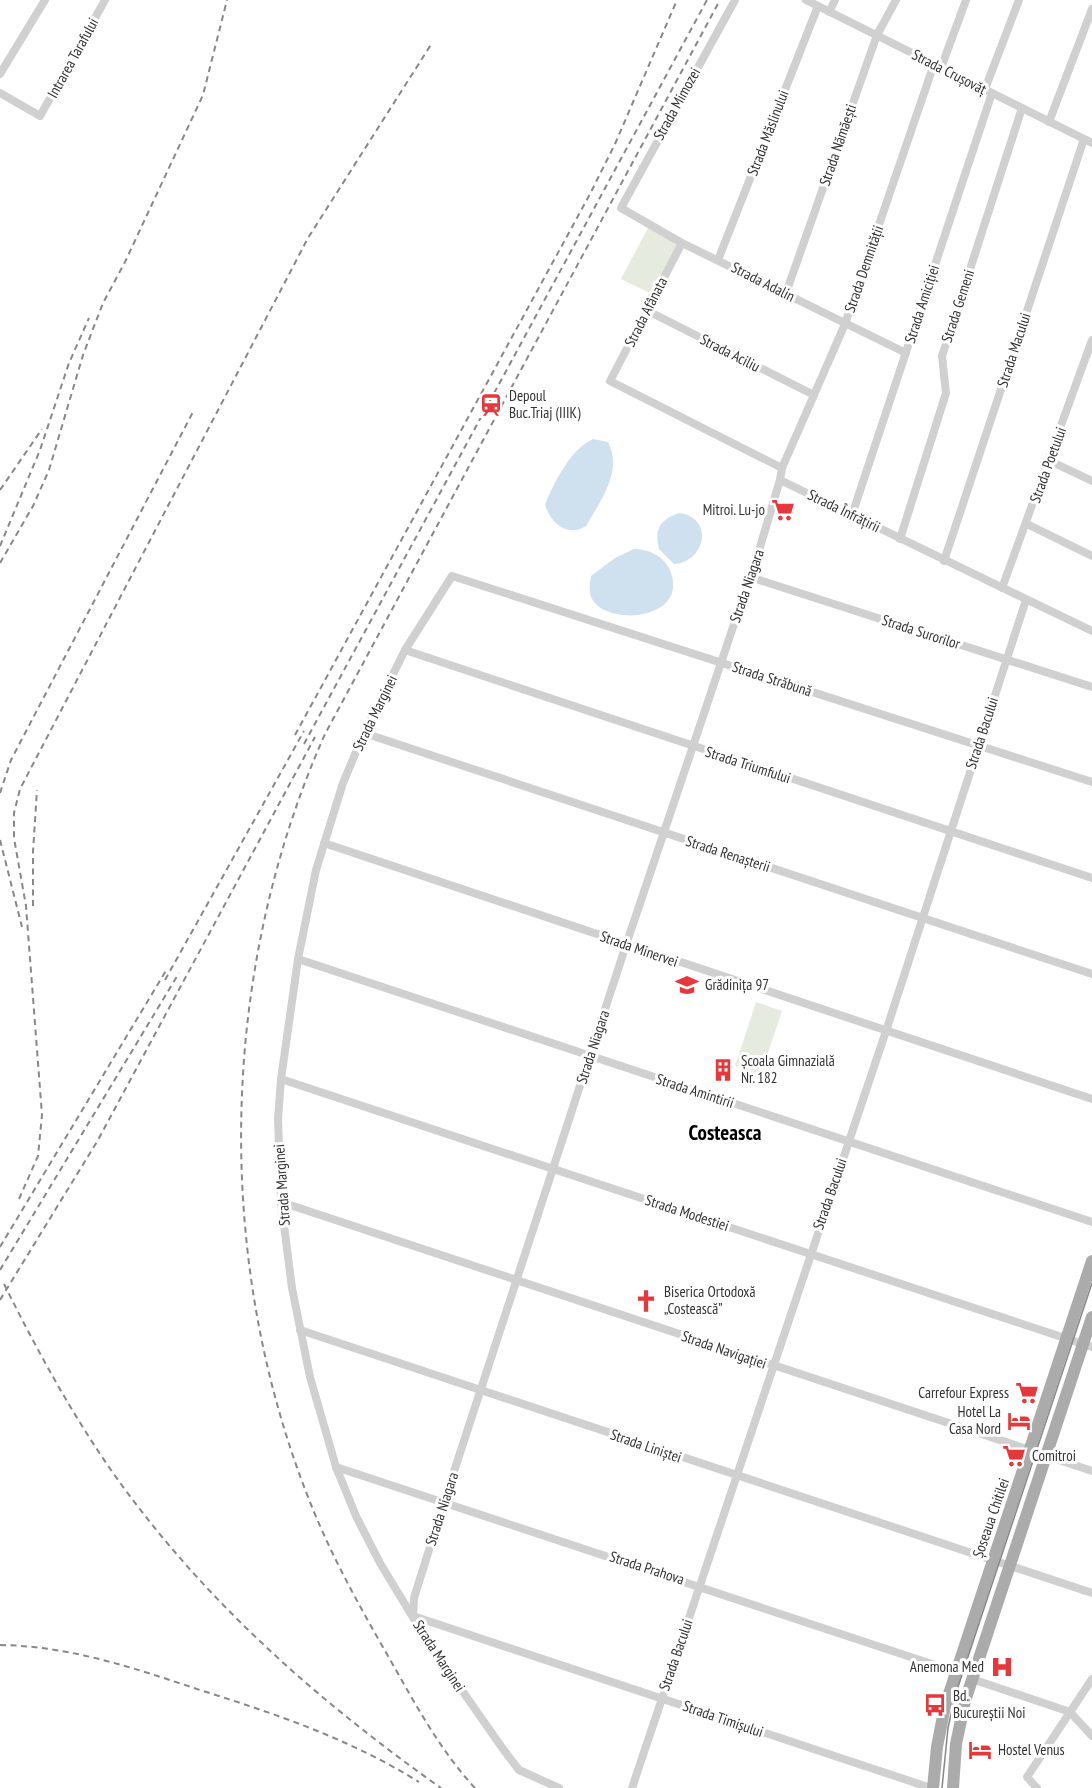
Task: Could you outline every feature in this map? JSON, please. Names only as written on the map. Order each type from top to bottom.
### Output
[{"type":"main road","name":"Șoseaua Chitilei","points":[[929,1788],[940,1726],[956,1672],[1092,1262]]},
{"type":"main road","points":[[953,1788],[956,1743],[972,1678],[1047,1456],[1088,1345],[1092,1317]]},
{"type":"street","points":[[0,74],[45,0]]},
{"type":"street","name":"Intrarea Tarafului","points":[[0,93],[40,116],[105,0]]},
{"type":"street","name":"Strada Mimozei","points":[[621,208],[735,0]]},
{"type":"street","name":"Strada Crușovăț","points":[[806,0],[1092,143]]},
{"type":"street","points":[[829,12],[835,0]]},
{"type":"street","name":"Strada Nămăești","points":[[786,293],[877,35],[896,0]]},
{"type":"street","name":"Strada Demnității","points":[[782,468],[845,324],[938,66],[966,0]]},
{"type":"street","name":"Strada Amiciției","points":[[852,515],[1019,0]]},
{"type":"street","name":"Strada Măslinului","points":[[718,260],[818,6]]},
{"type":"street","points":[[1049,122],[1092,9]]},
{"type":"street","name":"Strada Gemeni","points":[[900,540],[946,393],[942,356],[1022,108]]},
{"type":"street","name":"Strada Macului","points":[[944,561],[1084,139]]},
{"type":"street","name":"Strada Adalin","points":[[621,208],[682,243],[906,353]]},
{"type":"street","name":"Strada Afânata","points":[[682,243],[610,381],[782,468]]},
{"type":"street","name":"Strada Aciliu","points":[[646,310],[814,395]]},
{"type":"street","name":"Strada Poetului","points":[[1002,588],[1092,340]]},
{"type":"street","points":[[1050,461],[1092,481]]},
{"type":"street","points":[[780,480],[782,468]]},
{"type":"street","name":"Strada Înfrățirii","points":[[780,480],[1092,632]]},
{"type":"street","name":"Strada Niagara","points":[[413,1616],[414,1598],[444,1502],[780,480]]},
{"type":"street","points":[[1026,524],[1092,556]]},
{"type":"street","name":"Strada Marginei","points":[[452,576],[405,650],[364,733],[342,783],[324,843],[309,898],[281,1079],[278,1119],[281,1202],[300,1330],[316,1399],[336,1467],[380,1563],[442,1664],[519,1770],[542,1783],[559,1788]]},
{"type":"street","name":"Strada Străbună","points":[[452,576],[1092,782]]},
{"type":"street","name":"Strada Surorilor","points":[[750,577],[1092,687]]},
{"type":"street","name":"Strada Bacului","points":[[632,1788],[886,1032],[1026,600]]},
{"type":"street","name":"Strada Triumfului","points":[[405,650],[1092,878]]},
{"type":"street","name":"Strada Renașterii","points":[[364,733],[1092,974]]},
{"type":"street","name":"Strada Minervei","points":[[324,843],[1092,1099]]},
{"type":"street","name":"Strada Amintirii","points":[[298,959],[1092,1222]]},
{"type":"street","name":"Strada Modestiei","points":[[281,1079],[1088,1345]]},
{"type":"street","name":"Strada Navigației","points":[[281,1202],[1030,1450]]},
{"type":"street","name":"Strada Liniștei","points":[[300,1330],[736,1477],[1010,1566]]},
{"type":"street","points":[[1047,1456],[1092,1470]]},
{"type":"street","name":"Strada Prahova","points":[[336,1467],[700,1585],[956,1672]]},
{"type":"street","points":[[1010,1566],[1092,1593]]},
{"type":"street","name":"Strada Timișului","points":[[413,1616],[929,1788]]},
{"type":"street","points":[[972,1678],[1070,1712],[1092,1736]]},
{"type":"street","points":[[1037,1788],[1028,1777],[1092,1679]]},
{"type":"shaded area","points":[[649,226],[682,243],[654,295],[621,279]]},
{"type":"shaded area","points":[[756,1002],[782,1011],[761,1074],[735,1066]]},
{"type":"water","points":[[593,439],[608,442],[612,453],[612,474],[604,496],[586,526],[579,529],[566,529],[551,518],[545,505],[553,486],[571,458],[577,450]]},
{"type":"water","points":[[679,513],[698,523],[702,540],[693,556],[674,564],[659,549],[657,536],[663,522]]},
{"type":"water","points":[[634,549],[654,554],[666,563],[673,585],[669,598],[659,608],[646,614],[614,614],[601,608],[592,599],[591,576],[615,558]]},
{"type":"tram line","points":[[942,1788],[948,1728],[955,1696],[1092,1283]]},
{"type":"railway","points":[[0,563],[33,506],[49,470],[83,355],[103,303],[125,262],[203,95],[227,0]]},
{"type":"railway","points":[[295,735],[590,194],[615,144],[677,0]]},
{"type":"railway","points":[[304,744],[707,0]]},
{"type":"railway","points":[[475,1788],[461,1772],[424,1718],[344,1576],[312,1507],[280,1414],[257,1317],[244,1218],[241,1119],[248,1020],[264,922],[290,826],[325,734],[720,0]]},
{"type":"railway","points":[[19,1199],[38,1156],[42,1115],[26,906],[14,838],[14,813],[20,789],[308,238],[432,43]]},
{"type":"railway","points":[[0,546],[40,450],[69,363],[89,318]]},
{"type":"railway","points":[[0,793],[11,760],[193,412]]},
{"type":"railway","points":[[0,490],[42,429]]},
{"type":"railway","points":[[165,980],[304,731]]},
{"type":"railway","points":[[0,1300],[98,1140],[315,737]]},
{"type":"railway","points":[[33,906],[33,852],[37,790]]},
{"type":"railway","points":[[0,840],[22,927]]},
{"type":"railway","points":[[0,1247],[167,969]]},
{"type":"railway","points":[[0,1270],[179,973]]},
{"type":"railway","points":[[4,1284],[28,1332],[81,1425],[111,1470],[182,1561],[221,1603],[305,1682],[349,1719],[441,1788]]},
{"type":"railway","points":[[0,1645],[52,1649],[77,1654],[151,1674],[228,1699],[339,1740],[419,1782]]},
{"type":"place","name":"Depoul Buc.Triaj (IIIK)","points":[[491,405]]},
{"type":"place","name":"Mitroi. Lu-jo","points":[[783,510]]},
{"type":"place","name":"Grădinița 97","points":[[687,985]]},
{"type":"place","name":"Școala Gimnazială Nr. 182","points":[[723,1070]]},
{"type":"place","name":"Biserica Ortodoxă „Costească”","points":[[646,1301]]},
{"type":"place","name":"Carrefour Express","points":[[1027,1393]]},
{"type":"place","name":"Hotel La Casa Nord","points":[[1019,1421]]},
{"type":"place","name":"Comitroi","points":[[1014,1456]]},
{"type":"place","name":"Anemona Med","points":[[1002,1667]]},
{"type":"place","name":"Bd. Bucureștii Noi","points":[[935,1705]]},
{"type":"place","name":"Hostel Venus","points":[[980,1750]]},
{"type":"district","name":"Costeasca","points":[[725,1133]]}]
